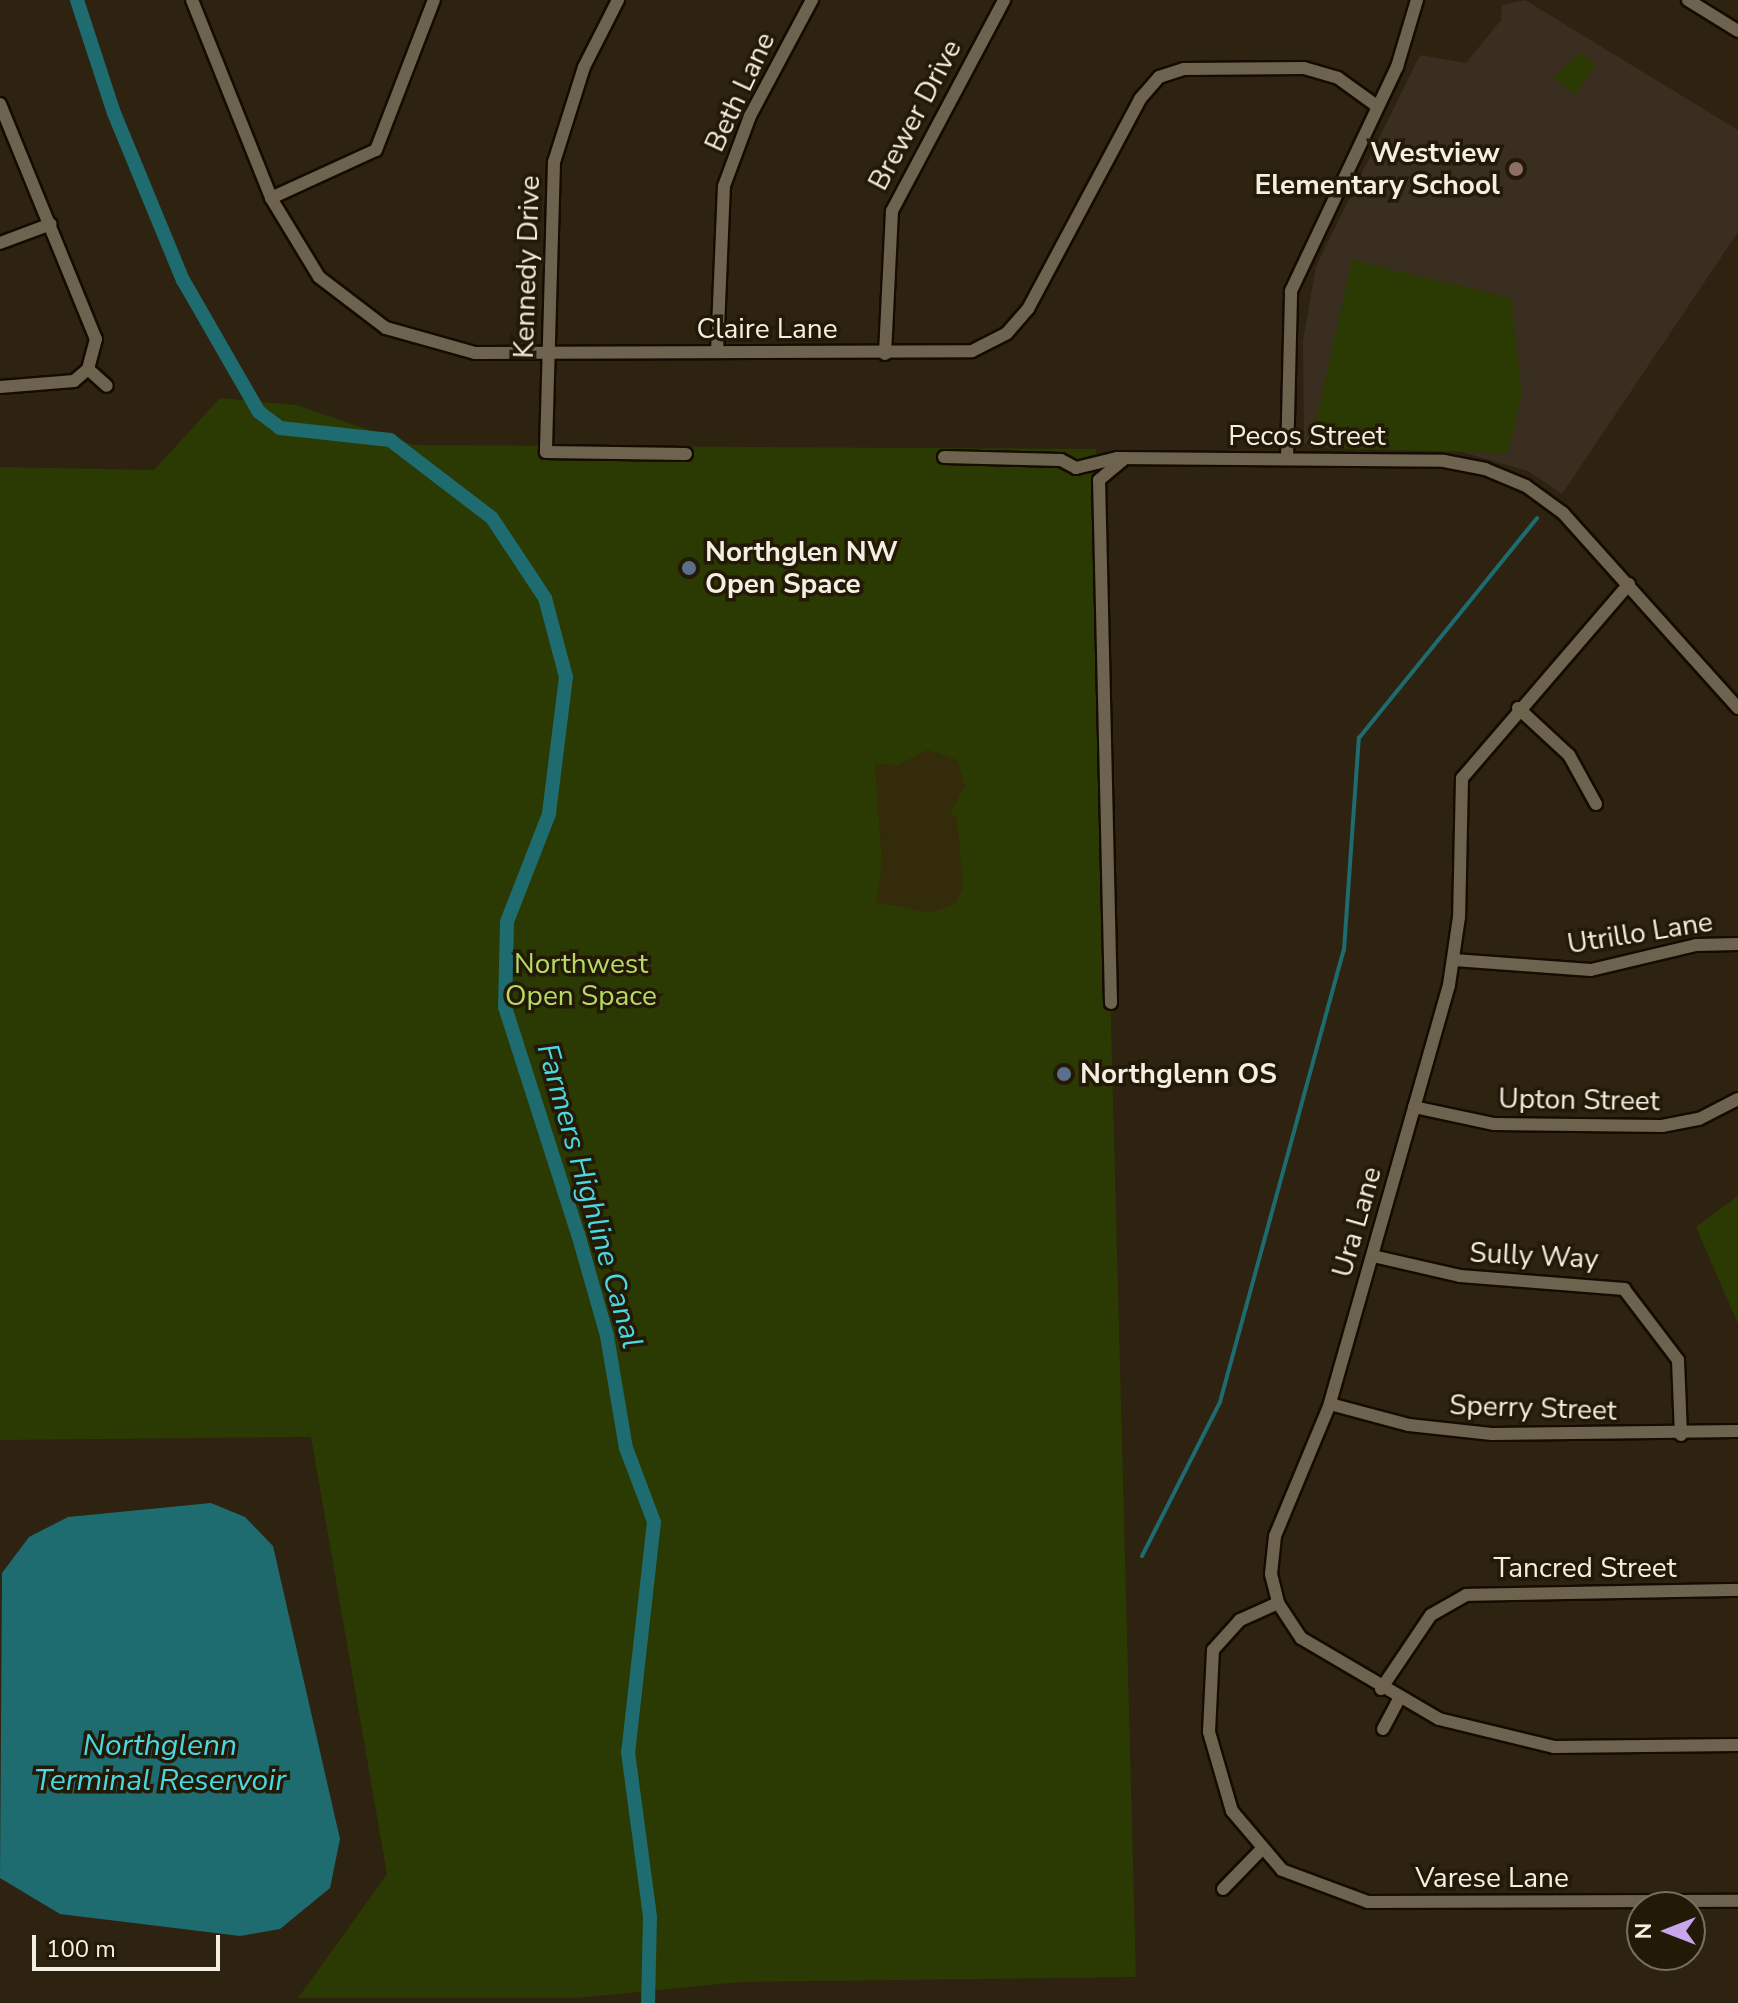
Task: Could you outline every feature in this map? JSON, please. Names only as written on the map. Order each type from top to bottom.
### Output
[{"type":"street","name":"Claire Lane","points":[[192,0],[271,198],[319,277],[368,318],[455,351],[885,354],[972,351],[1014,327],[1159,77],[1184,69],[1304,68],[1338,78],[1378,107]]},
{"type":"street","points":[[271,198],[376,150],[434,0]]},
{"type":"street","name":"Kennedy Drive","points":[[618,0],[584,67],[554,162],[546,452],[686,454]]},
{"type":"street","name":"Beth Lane","points":[[717,352],[718,234],[728,174],[812,0]]},
{"type":"street","name":"Brewer Drive","points":[[885,354],[892,211],[1004,0]]},
{"type":"street","points":[[1287,459],[1291,291],[1405,50],[1417,0]]},
{"type":"street","points":[[1688,0],[1738,31]]},
{"type":"street","points":[[0,104],[96,339],[88,369],[62,386],[0,387]]},
{"type":"street","points":[[0,243],[51,224]]},
{"type":"street","points":[[88,369],[107,386]]},
{"type":"street","name":"Pecos Street","points":[[944,457],[1061,460],[1076,468],[1123,460],[1287,459],[1444,461],[1485,469],[1542,496],[1629,584],[1736,702]]},
{"type":"street","points":[[1111,1003],[1099,480],[1123,460]]},
{"type":"street","name":"Ura Lane","points":[[1278,1603],[1275,1536],[1330,1404],[1454,960],[1462,778],[1518,708],[1629,584]]},
{"type":"street","points":[[1518,708],[1569,755],[1596,804]]},
{"type":"street","name":"Utrillo Lane","points":[[1454,960],[1591,970],[1696,945],[1738,944]]},
{"type":"street","name":"Upton Street","points":[[1414,1107],[1494,1124],[1662,1126],[1715,1114],[1738,1099]]},
{"type":"street","name":"Sully Way","points":[[1373,1256],[1460,1276],[1624,1289],[1678,1360],[1681,1435]]},
{"type":"street","name":"Sperry Street","points":[[1330,1404],[1462,1432],[1681,1435],[1738,1431]]},
{"type":"street","name":"Tancred Street","points":[[1381,1689],[1431,1615],[1466,1595],[1738,1590]]},
{"type":"street","points":[[1278,1603],[1301,1638],[1381,1689],[1399,1699],[1514,1742],[1738,1745]]},
{"type":"street","name":"Varese Lane","points":[[1278,1603],[1227,1631],[1210,1668],[1215,1768],[1232,1811],[1260,1851],[1309,1886],[1368,1902],[1738,1901]]},
{"type":"street","points":[[1383,1729],[1399,1699]]},
{"type":"street","points":[[1223,1889],[1260,1851]]},
{"type":"shaded area","points":[[1525,0],[1738,130],[1738,232],[1562,494],[1528,471],[1448,448],[1310,448],[1304,443],[1303,341],[1316,266],[1420,55],[1466,63],[1501,20],[1502,5]]},
{"type":"green space","points":[[1580,53],[1595,64],[1576,94],[1553,78]]},
{"type":"green space","points":[[1352,260],[1511,298],[1522,392],[1508,453],[1310,448]]},
{"type":"green space","name":"Northwest Open Space","points":[[220,398],[296,405],[414,445],[1096,449],[1136,1977],[741,1982],[577,1998],[298,1998],[387,1874],[311,1437],[0,1440],[0,467],[154,470]]},
{"type":"green space","points":[[1738,1196],[1738,1324],[1696,1227]]},
{"type":"sand","points":[[928,750],[957,760],[965,786],[950,813],[957,817],[963,887],[956,903],[931,913],[876,902],[882,865],[875,764],[898,765]]},
{"type":"water","name":"Northglenn Terminal Reservoir","points":[[211,1503],[245,1517],[273,1546],[340,1839],[330,1888],[280,1929],[240,1936],[60,1914],[0,1878],[2,1573],[29,1537],[68,1517]]},
{"type":"waterway","name":"Farmers Highline Canal","points":[[77,0],[114,113],[183,280],[259,412],[280,428],[390,440],[492,518],[545,598],[566,677],[549,814],[507,922],[505,1007],[578,1234],[607,1336],[626,1448],[654,1522],[628,1752],[650,1917],[648,2003]]},
{"type":"waterway","points":[[1142,1556],[1220,1402],[1344,950],[1359,738],[1537,518]]},
{"type":"place","name":"Westview Elementary School","points":[[1516,169]]},
{"type":"place","name":"Northglen NW Open Space","points":[[689,568]]},
{"type":"place","name":"Northglenn OS","points":[[1064,1074]]}]
